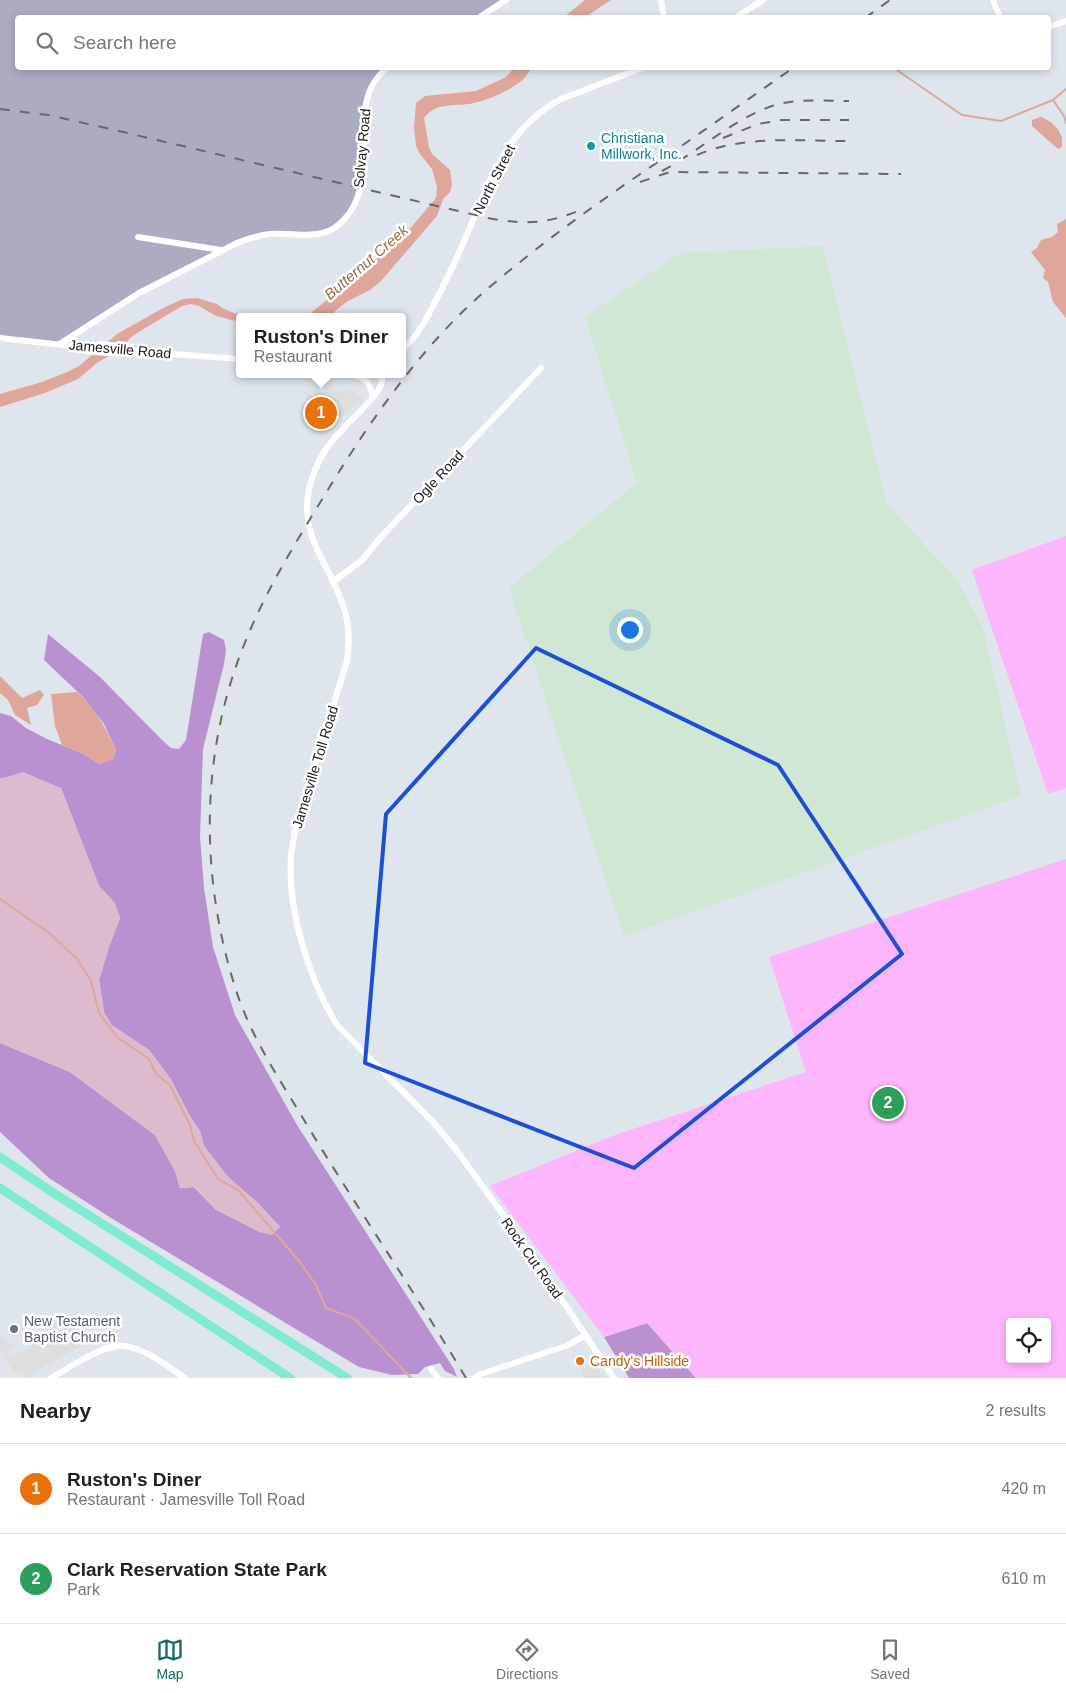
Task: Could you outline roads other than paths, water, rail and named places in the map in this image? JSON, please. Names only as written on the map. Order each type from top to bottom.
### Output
[{"type":"highway","points":[[0,1157],[55,1194],[347,1378]]},
{"type":"highway","points":[[0,1188],[290,1378]]},
{"type":"street","points":[[483,15],[506,0]]},
{"type":"street","points":[[660,0],[663,15]]},
{"type":"street","points":[[740,15],[763,0]]},
{"type":"street","points":[[994,0],[999,15]]},
{"type":"street","points":[[1051,26],[1066,21]]},
{"type":"street","name":"Solvay Road","points":[[61,344],[139,293],[222,250],[252,237],[271,234],[321,233],[337,226],[353,208],[362,183],[364,118],[367,98],[373,83],[385,70]]},
{"type":"street","name":"North Street","points":[[406,345],[422,327],[460,252],[494,172],[509,145],[526,124],[549,105],[561,99],[637,70]]},
{"type":"street","points":[[138,237],[222,250]]},
{"type":"street","name":"Jamesville Road","points":[[0,338],[90,348],[236,359]]},
{"type":"street","name":"Ogle Road","points":[[333,582],[362,560],[381,537],[541,368]]},
{"type":"street","points":[[360,378],[369,384],[373,397]]},
{"type":"street","name":"Jamesville Toll Road","points":[[382,378],[378,392],[326,448],[314,474],[310,489],[308,503],[309,524],[313,541],[346,613],[349,644],[347,661],[295,829],[291,855],[291,882],[296,917],[314,982],[325,1006],[337,1025],[434,1123],[448,1140]]},
{"type":"street","name":"Rock Cut Road","points":[[448,1140],[532,1255],[614,1378]]},
{"type":"street","points":[[474,1378],[566,1346],[586,1335]]},
{"type":"street","points":[[51,1378],[87,1358],[119,1346],[134,1348],[147,1353],[185,1378]]},
{"type":"street","points":[[432,1369],[438,1378]]},
{"type":"waterway","points":[[897,70],[962,115],[1001,121],[1053,100],[1064,116],[1066,123]]},
{"type":"waterway","points":[[1053,100],[1066,89]]},
{"type":"waterway","points":[[0,899],[48,932],[77,959],[91,981],[99,1013],[117,1037],[149,1059],[156,1074],[170,1085],[190,1125],[194,1141],[218,1179],[238,1190],[300,1262],[316,1285],[326,1308],[355,1319],[411,1378]]},
{"type":"railway","points":[[869,15],[890,0]]},
{"type":"railway","points":[[406,376],[462,312],[507,273],[551,238],[620,188],[790,70]]},
{"type":"railway","points":[[662,171],[729,127],[772,106],[800,101],[849,101]]},
{"type":"railway","points":[[0,109],[48,115],[488,218],[514,222],[536,222],[559,218],[583,209]]},
{"type":"railway","points":[[723,138],[758,124],[782,120],[849,120]]},
{"type":"railway","points":[[697,155],[733,144],[770,140],[846,141]]},
{"type":"railway","points":[[640,182],[670,172],[901,174]]},
{"type":"railway","points":[[405,378],[345,462],[306,526],[262,604],[244,645],[230,686],[219,729],[210,815],[211,859],[215,902],[224,945],[235,987],[250,1025],[279,1078],[329,1161],[466,1378]]},
{"type":"place","name":"Christiana Millwork, Inc.","points":[[591,146]]},
{"type":"place","name":"Ruston's Diner","points":[[321,413]]},
{"type":"place","name":"Clark Reservation State Park","points":[[888,1103]]},
{"type":"place","name":"New Testament Baptist Church","points":[[14,1329]]},
{"type":"place","name":"Candy's Hillside","points":[[580,1361]]},
{"type":"water label","name":"Butternut Creek","points":[[366,262]]}]
